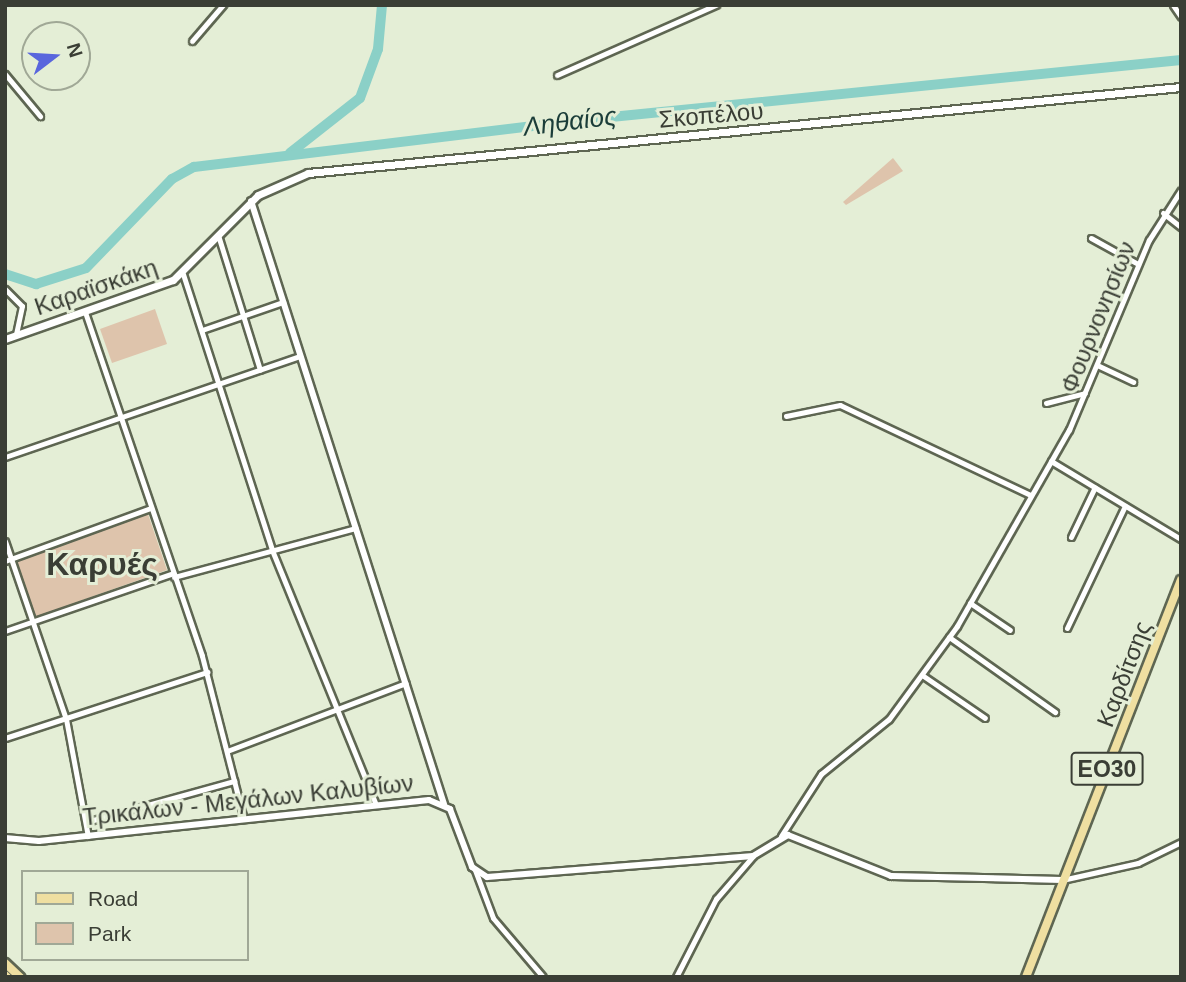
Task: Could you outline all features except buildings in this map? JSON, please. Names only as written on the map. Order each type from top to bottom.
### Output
[{"type":"main road","name":"Σκοπέλου","points":[[251,201],[276,184],[317,171],[1181,87]]},
{"type":"main road","name":"Καραϊσκάκη","points":[[5,339],[183,274],[251,201]]},
{"type":"main road","name":"Καρδίτσης","points":[[1026,977],[1181,580]]},
{"type":"main road","points":[[5,963],[20,977]]},
{"type":"street","points":[[192,41],[223,5]]},
{"type":"street","points":[[557,75],[716,5]]},
{"type":"street","points":[[1173,5],[1181,17]]},
{"type":"street","points":[[5,74],[40,116]]},
{"type":"street","name":"Φουρνονησίων","points":[[781,836],[821,774],[889,719],[949,637],[1051,461],[1085,393],[1138,264],[1163,213],[1181,190]]},
{"type":"street","points":[[251,201],[444,804]]},
{"type":"street","points":[[1163,213],[1181,227]]},
{"type":"street","points":[[218,235],[260,370]]},
{"type":"street","points":[[1091,238],[1138,264]]},
{"type":"street","points":[[183,274],[272,550],[376,805]]},
{"type":"street","points":[[5,289],[22,306],[16,335]]},
{"type":"street","points":[[202,330],[283,302]]},
{"type":"street","points":[[85,312],[207,672],[244,819]]},
{"type":"street","points":[[5,457],[300,356]]},
{"type":"street","points":[[1097,365],[1133,382]]},
{"type":"street","points":[[1046,403],[1085,393]]},
{"type":"street","points":[[786,416],[840,405],[1030,495]]},
{"type":"street","points":[[1051,461],[1181,539]]},
{"type":"street","points":[[1071,537],[1095,488]]},
{"type":"street","points":[[1066,628],[1125,506]]},
{"type":"street","points":[[8,560],[151,508]]},
{"type":"street","points":[[5,631],[174,575],[355,528]]},
{"type":"street","points":[[5,541],[8,560],[66,719],[88,836]]},
{"type":"street","points":[[970,603],[1010,630]]},
{"type":"street","points":[[949,637],[1055,712]]},
{"type":"street","points":[[5,738],[207,672]]},
{"type":"street","points":[[922,675],[985,718]]},
{"type":"street","points":[[227,751],[406,683]]},
{"type":"street","points":[[86,822],[234,781]]},
{"type":"street","name":"Τρικάλων - Μεγάλων Καλυβίων","points":[[5,838],[88,836],[376,805],[444,804],[475,870]]},
{"type":"street","points":[[676,977],[716,899],[753,856],[781,836],[891,876],[1062,880],[1138,863],[1181,842]]},
{"type":"street","points":[[475,870],[494,877],[753,856]]},
{"type":"street","points":[[475,870],[493,918],[543,977]]},
{"type":"green space","points":[[893,158],[903,171],[846,205],[843,202]]},
{"type":"green space","points":[[155,309],[167,344],[112,363],[100,329]]},
{"type":"green space","points":[[148,514],[167,570],[35,617],[15,560]]},
{"type":"waterway","points":[[290,153],[360,98],[378,49],[382,5]]},
{"type":"waterway","name":"Ληθαίος","points":[[5,274],[36,284],[86,268],[172,179],[194,167],[591,119],[1181,60]]},
{"type":"district","name":"Καρυές","points":[[102,564]]}]
